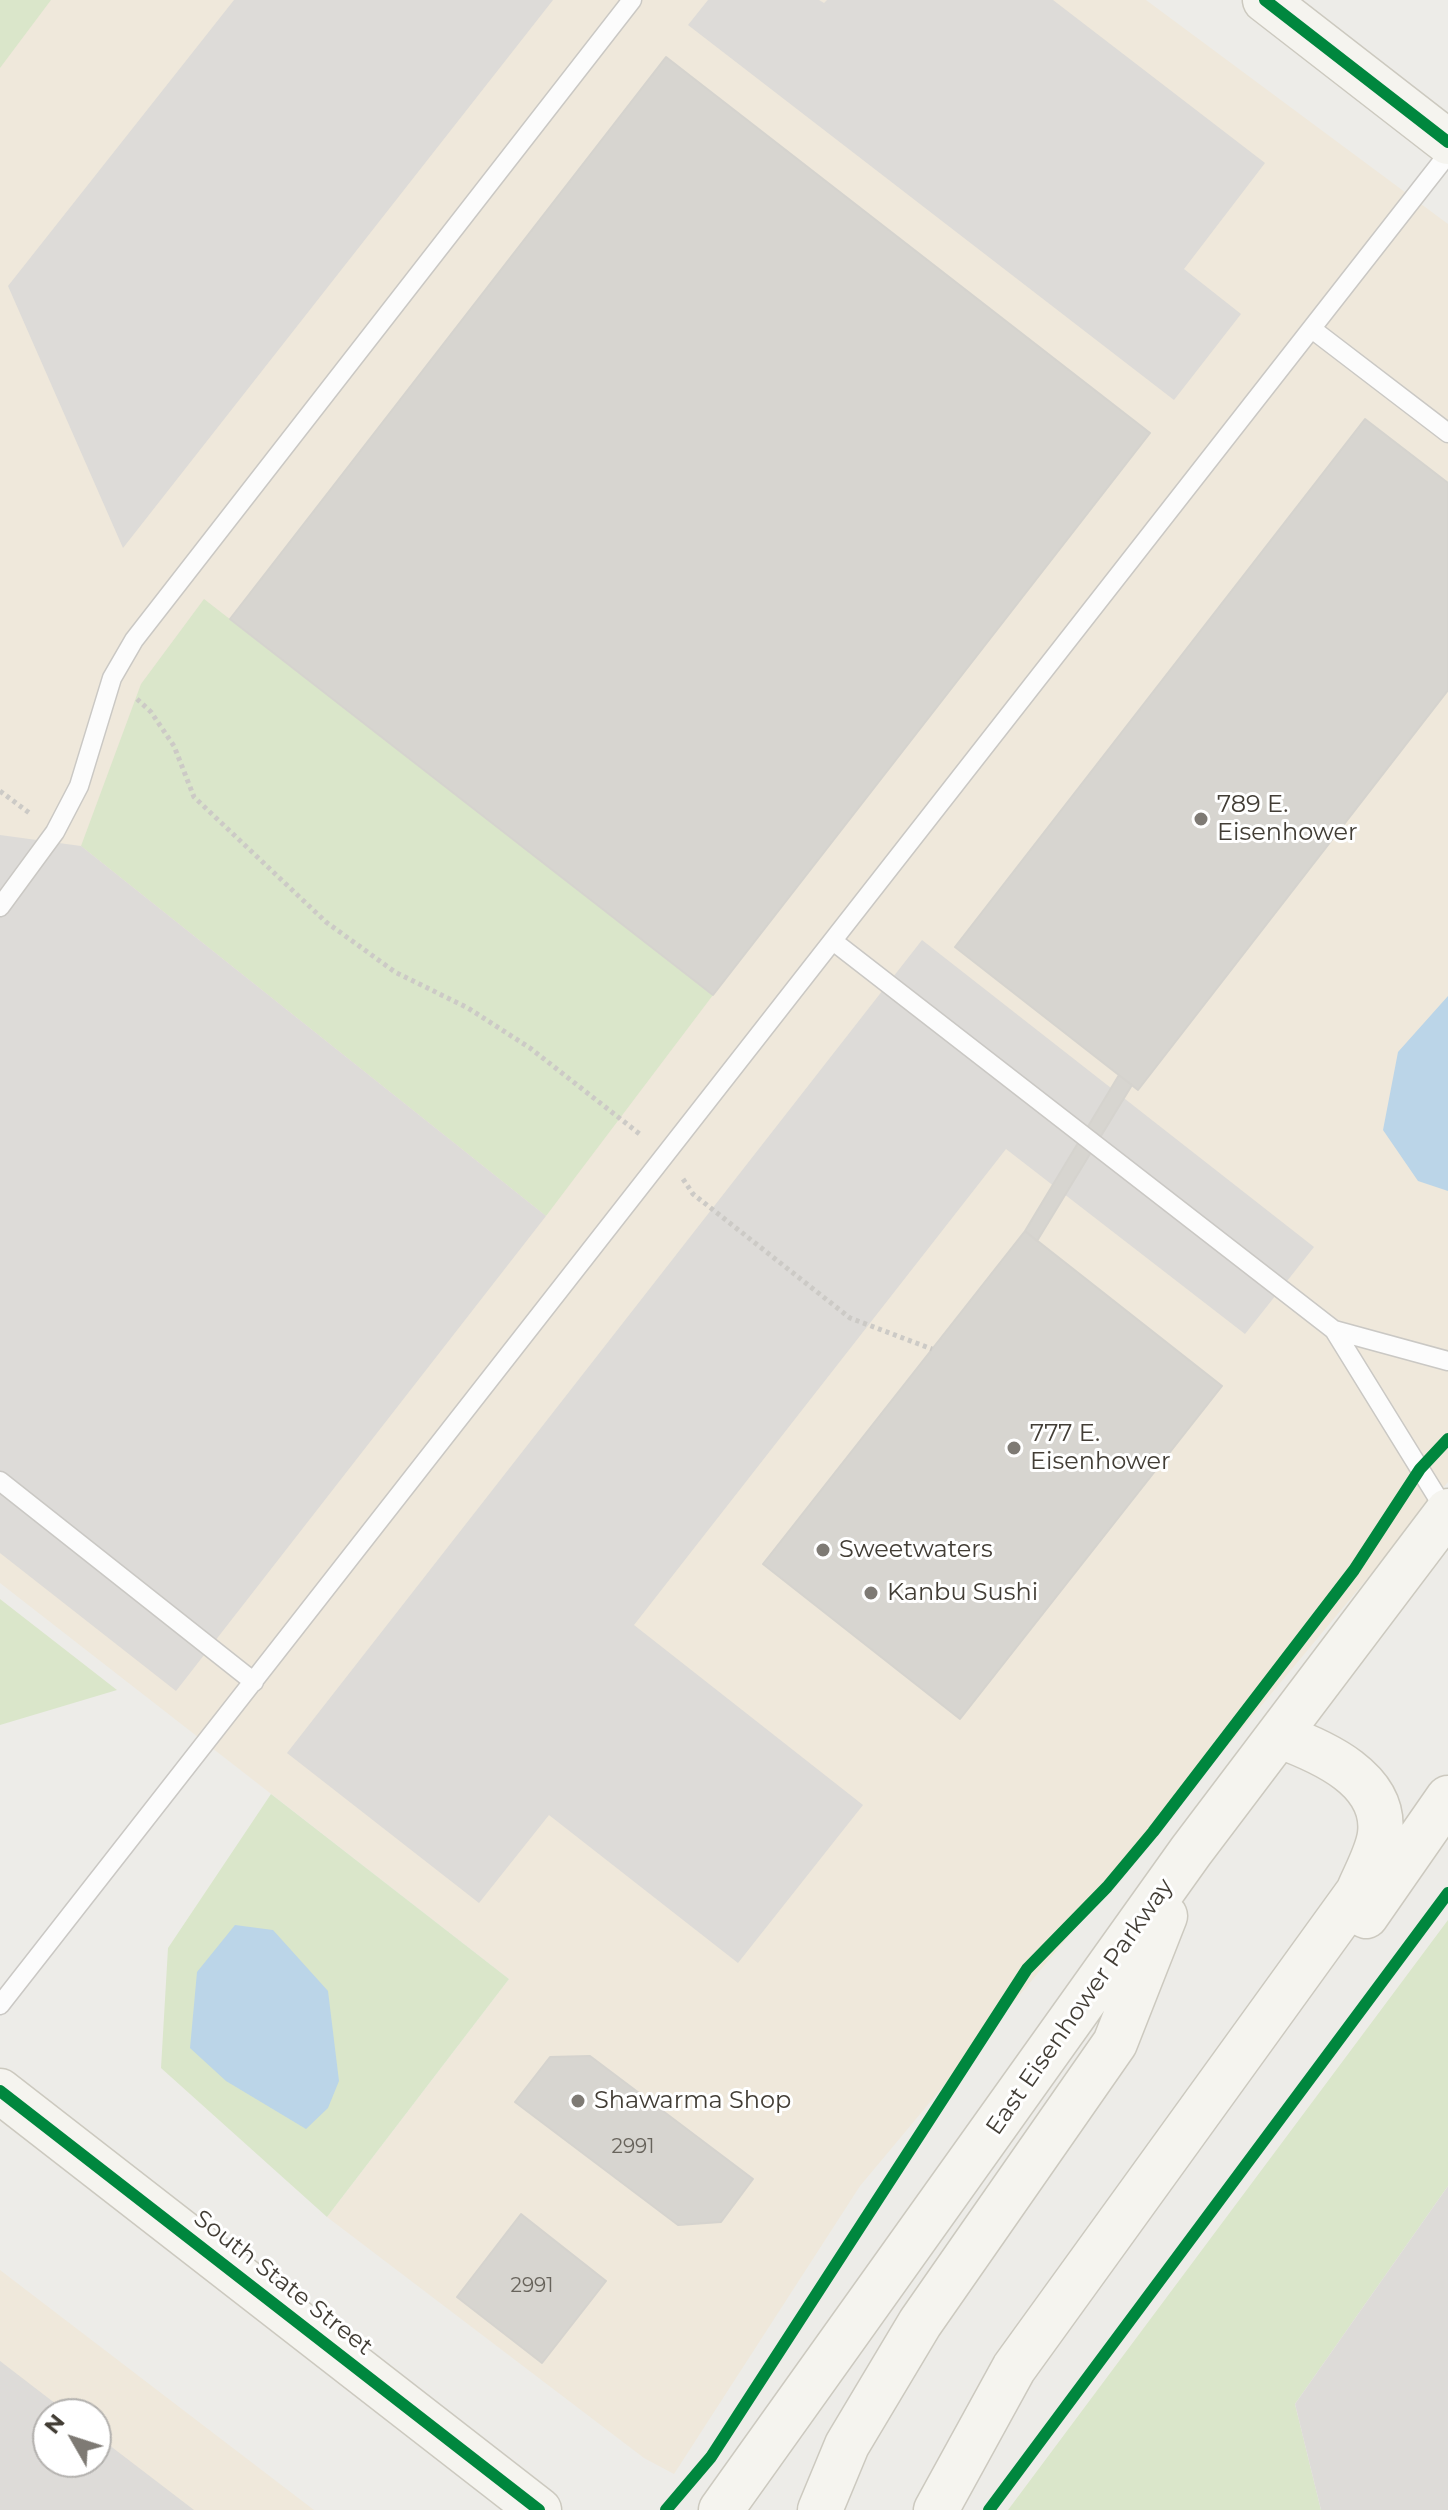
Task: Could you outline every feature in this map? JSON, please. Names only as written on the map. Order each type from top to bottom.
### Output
[{"type":"main road","points":[[1265,0],[1448,142]]},
{"type":"main road","name":"East Eisenhower Parkway","points":[[721,2510],[1191,1851],[1447,1512]]},
{"type":"main road","points":[[938,2510],[1014,2368],[1358,1892],[1380,1833],[1373,1797],[1350,1771],[1315,1749],[1280,1736]]},
{"type":"main road","points":[[938,2510],[1184,2181],[1448,1798]]},
{"type":"main road","points":[[820,2510],[847,2445],[920,2323],[1115,2043],[1191,1851]]},
{"type":"main road","name":"South State Street","points":[[0,2091],[539,2510]]},
{"type":"lane","points":[[0,907],[55,832],[79,786],[112,678],[134,640],[632,0]]},
{"type":"lane","points":[[0,2005],[1448,154]]},
{"type":"lane","points":[[1312,329],[1448,433]]},
{"type":"lane","points":[[833,941],[1334,1330],[1447,1512]]},
{"type":"lane","points":[[1334,1330],[1448,1361]]},
{"type":"lane","points":[[0,1481],[254,1682]]},
{"type":"path","points":[[112,678],[151,712],[174,746],[194,797],[326,922],[395,972],[468,1008],[530,1048],[667,1154],[693,1194],[850,1318],[932,1349]]},
{"type":"shaded area","points":[[0,0],[1146,0],[1448,224],[1448,1482],[860,2186],[674,2474],[644,2458],[327,2217],[509,1979],[0,1583]]},
{"type":"shaded area","points":[[234,0],[553,0],[123,548],[8,286]]},
{"type":"shaded area","points":[[708,0],[819,0],[824,3],[827,0],[1053,0],[1265,163],[1184,269],[1241,314],[1174,400],[688,25]]},
{"type":"shaded area","points":[[0,835],[81,846],[546,1216],[176,1691],[0,1553]]},
{"type":"shaded area","points":[[922,940],[1314,1247],[1245,1334],[1006,1149],[634,1625],[863,1805],[738,1963],[549,1815],[479,1903],[287,1753]]},
{"type":"shaded area","points":[[1448,2186],[1448,2510],[1321,2510],[1295,2404]]},
{"type":"shaded area","points":[[0,2270],[314,2510],[0,2510]]},
{"type":"shaded area","points":[[0,2361],[48,2398],[32,2398],[32,2478],[112,2478],[112,2447],[194,2510],[0,2510]]},
{"type":"green space","points":[[0,0],[51,0],[0,68]]},
{"type":"green space","points":[[204,599],[713,995],[546,1216],[81,846],[141,684]]},
{"type":"green space","points":[[0,1599],[117,1690],[0,1725]]},
{"type":"green space","points":[[271,1794],[509,1979],[327,2217],[161,2068],[168,1948]]},
{"type":"green space","points":[[1448,1920],[1448,2186],[1295,2404],[1321,2510],[1008,2510]]},
{"type":"water","points":[[1448,996],[1448,1191],[1418,1181],[1383,1130],[1398,1052]]},
{"type":"water","points":[[235,1925],[273,1930],[328,1991],[339,2081],[328,2108],[306,2129],[226,2081],[190,2048],[197,1972]]},
{"type":"building","points":[[666,57],[1150,433],[713,995],[230,619]]},
{"type":"building","name":"789 E. Eisenhower","points":[[1365,419],[1448,483],[1448,690],[1138,1090],[955,947]]},
{"type":"building","points":[[1119,1075],[1132,1085],[1037,1241],[1025,1231]]},
{"type":"building","name":"777 E. Eisenhower","points":[[1025,1231],[1222,1386],[960,1719],[763,1564]]},
{"type":"building","points":[[590,2056],[753,2179],[721,2222],[678,2225],[515,2102],[550,2057]]},
{"type":"building","points":[[521,2214],[606,2281],[542,2363],[457,2297]]},
{"type":"cycle path","points":[[1265,0],[1448,142]]},
{"type":"cycle path","points":[[666,2510],[711,2457],[1027,1969],[1107,1887],[1153,1832],[1354,1570],[1420,1469],[1448,1439]]},
{"type":"cycle path","points":[[989,2510],[1448,1893]]},
{"type":"cycle path","points":[[0,2091],[539,2510]]},
{"type":"place","name":"789 E. Eisenhower","points":[[1201,819]]},
{"type":"place","name":"777 E. Eisenhower","points":[[1014,1448]]},
{"type":"place","name":"Sweetwaters","points":[[823,1550]]},
{"type":"place","name":"Kanbu Sushi","points":[[871,1593]]},
{"type":"place","name":"Shawarma Shop","points":[[578,2101]]}]
